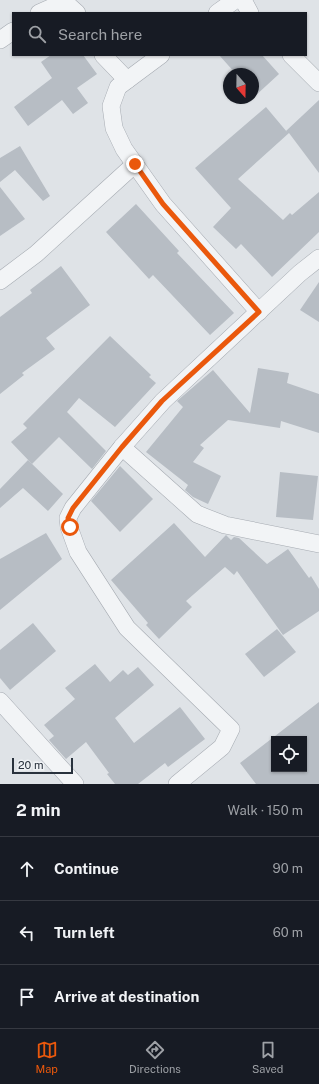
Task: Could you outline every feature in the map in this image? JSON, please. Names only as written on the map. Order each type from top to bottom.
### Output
[{"type":"street","points":[[218,12],[235,0]]},
{"type":"street","points":[[243,0],[249,12]]},
{"type":"street","points":[[41,12],[57,5],[67,6]]},
{"type":"street","points":[[0,40],[12,32]]},
{"type":"street","points":[[104,56],[127,80]]},
{"type":"street","points":[[160,56],[118,87],[110,106],[114,128],[124,149],[163,204],[259,312]]},
{"type":"street","points":[[291,56],[319,83]]},
{"type":"street","points":[[0,281],[36,254],[135,164]]},
{"type":"street","points":[[177,784],[222,747],[231,729],[127,628],[78,552],[68,518],[73,508],[122,447],[162,401],[300,273],[319,258]]},
{"type":"street","points":[[122,447],[197,514],[225,525],[319,544]]},
{"type":"street","points":[[0,701],[75,784]]},
{"type":"building","points":[[50,56],[84,56],[97,74],[77,88],[88,103],[73,114],[62,100],[28,126],[14,107],[52,78],[41,62]]},
{"type":"building","points":[[220,56],[263,56],[279,74],[259,92],[259,68],[231,68]]},
{"type":"building","points":[[319,100],[319,173],[289,133],[238,179],[283,220],[290,213],[292,215],[319,192],[319,232],[272,277],[241,244],[236,249],[213,227],[231,208],[195,168],[266,107],[286,131]]},
{"type":"building","points":[[20,146],[50,196],[43,201],[15,170],[0,182],[0,158]]},
{"type":"building","points":[[0,187],[25,219],[0,236]]},
{"type":"building","points":[[136,204],[179,251],[177,253],[234,313],[210,335],[153,275],[149,279],[106,232]]},
{"type":"building","points":[[61,266],[90,305],[46,338],[55,349],[22,373],[24,375],[0,394],[0,317],[32,293],[30,290]]},
{"type":"building","points":[[319,282],[319,322],[300,310]]},
{"type":"building","points":[[110,336],[151,375],[149,377],[156,383],[115,427],[79,398],[67,412],[106,451],[92,469],[59,437],[32,464],[11,442],[27,428],[23,424]]},
{"type":"building","points":[[258,368],[289,373],[287,383],[319,394],[319,433],[281,421],[280,428],[228,420],[200,445],[204,448],[193,462],[221,476],[208,504],[193,497],[185,490],[188,485],[146,452],[183,407],[177,401],[213,370],[250,413]]},
{"type":"building","points":[[28,460],[63,494],[48,511],[23,488],[0,508],[0,489]]},
{"type":"building","points":[[120,466],[153,499],[120,532],[91,501]]},
{"type":"building","points":[[280,472],[318,476],[313,520],[276,517]]},
{"type":"building","points":[[174,523],[205,557],[226,535],[231,540],[234,537],[239,538],[267,564],[288,549],[309,578],[311,576],[319,589],[319,611],[283,635],[237,571],[234,575],[225,567],[186,601],[192,607],[159,639],[146,625],[148,623],[111,580]]},
{"type":"building","points":[[46,533],[62,559],[0,610],[0,559]]},
{"type":"building","points":[[33,623],[56,651],[10,690],[0,678],[0,650]]},
{"type":"building","points":[[277,629],[296,652],[264,677],[245,654]]},
{"type":"building","points":[[95,664],[110,682],[123,670],[128,675],[138,667],[154,685],[115,718],[134,743],[180,707],[205,739],[168,767],[165,763],[138,784],[115,784],[107,774],[109,773],[86,742],[66,759],[49,740],[54,736],[44,725],[75,699],[65,688]]},
{"type":"building","points":[[319,702],[319,784],[256,784],[240,763],[271,739],[271,772],[307,772],[307,736],[275,736]]},
{"type":"route","points":[[70,527],[68,518],[73,508],[127,440],[162,401],[259,312],[163,204],[135,164]]}]
